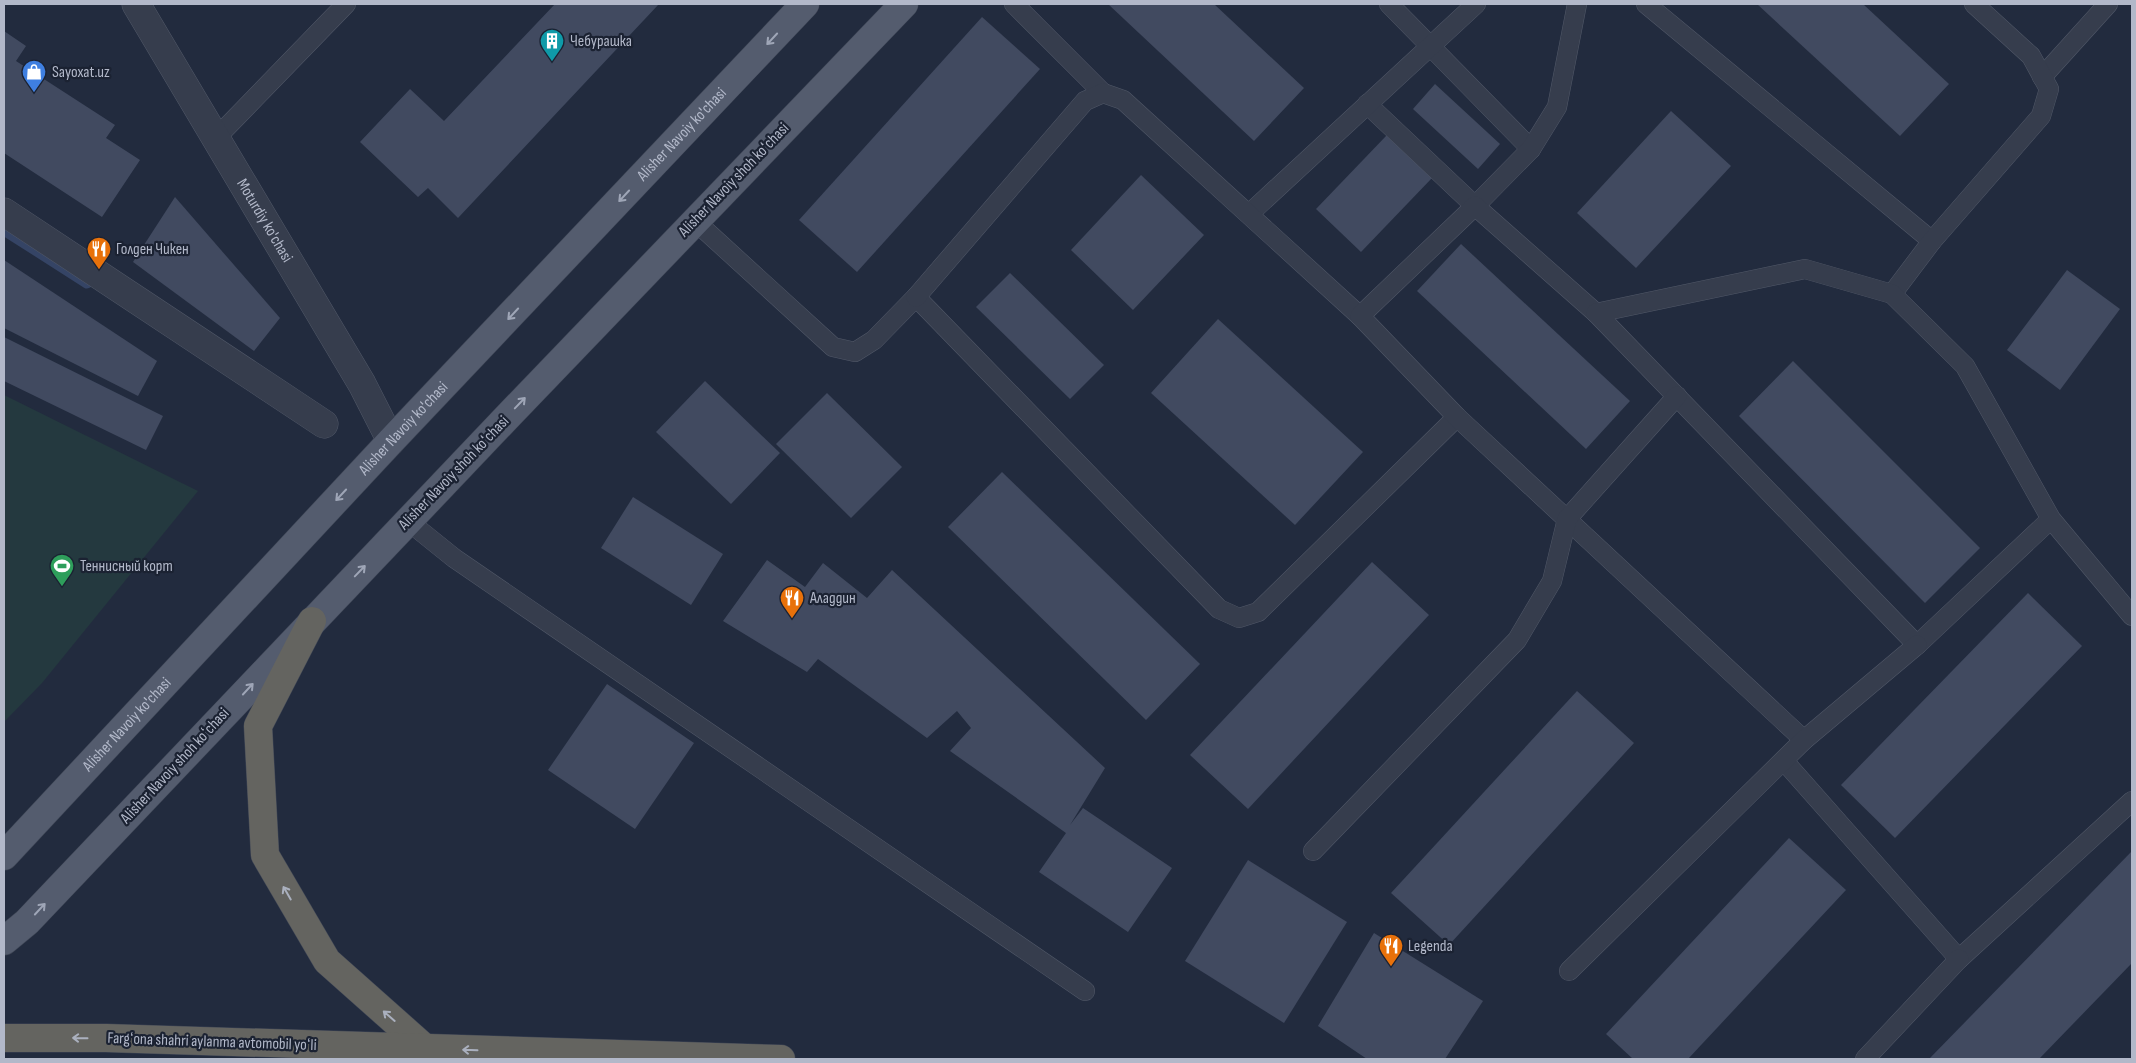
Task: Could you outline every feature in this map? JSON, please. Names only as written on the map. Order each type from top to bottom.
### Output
[{"type":"highway","points":[[312,621],[258,726],[265,855],[326,962],[426,1049]]},
{"type":"highway","name":"Fargʻona shahri aylanma avtomobil yoʻli","points":[[4,1038],[106,1038],[781,1059]]},
{"type":"main road","name":"Alisher Navoiy ko'chasi","points":[[4,856],[392,441],[805,4]]},
{"type":"main road","name":"Alisher Navoiy shoh koʻchasi","points":[[4,941],[27,922],[695,220],[904,4]]},
{"type":"street","name":"Moturdiy ko'chasi","points":[[136,4],[362,384],[392,441]]},
{"type":"street","points":[[4,212],[324,424]]},
{"type":"lane","points":[[216,138],[346,4]]},
{"type":"lane","points":[[1014,4],[1103,93],[1123,100],[1360,316],[1457,417],[1804,740]]},
{"type":"lane","points":[[1389,4],[1530,149]]},
{"type":"lane","points":[[1249,214],[1476,4]]},
{"type":"lane","points":[[1360,316],[1475,206],[1530,149],[1557,107],[1576,4]]},
{"type":"lane","points":[[1646,4],[1932,241]]},
{"type":"lane","points":[[1892,294],[1932,241],[2041,116],[2048,89],[2031,56],[1974,4]]},
{"type":"lane","points":[[2042,78],[2108,4]]},
{"type":"lane","points":[[695,220],[833,347],[855,352],[874,340],[916,297],[1085,101],[1103,93]]},
{"type":"lane","points":[[1367,104],[1475,206],[1596,313],[1917,645]]},
{"type":"lane","points":[[1596,313],[1805,269],[1892,294],[1965,366],[2051,519],[2132,616]]},
{"type":"lane","points":[[916,297],[1219,609],[1239,618],[1258,612],[1457,417]]},
{"type":"lane","points":[[1313,851],[1517,640],[1552,581],[1567,519],[1676,396]]},
{"type":"lane","points":[[1569,971],[1804,740],[1917,645],[2051,519]]},
{"type":"lane","points":[[408,521],[454,558],[1085,991]]},
{"type":"lane","points":[[1784,761],[1959,958]]},
{"type":"lane","points":[[1864,1059],[1959,958],[2132,801]]},
{"type":"green space","name":"Теннисный корт","points":[[4,395],[198,491],[42,683],[4,722]]},
{"type":"building","name":"Чебурашка","points":[[555,4],[659,4],[458,218],[428,188],[418,197],[360,142],[410,89],[444,121]]},
{"type":"building","points":[[1108,4],[1214,4],[1304,88],[1254,141]]},
{"type":"building","points":[[1757,4],[1863,4],[1949,84],[1900,136]]},
{"type":"building","points":[[982,17],[1040,69],[857,272],[799,220]]},
{"type":"building","name":"Sayoxat.uz","points":[[4,31],[26,46],[16,61],[115,125],[106,138],[140,160],[102,217],[4,153]]},
{"type":"building","points":[[1435,84],[1500,144],[1478,169],[1413,109]]},
{"type":"building","points":[[1671,111],[1731,166],[1636,268],[1577,213]]},
{"type":"building","points":[[1387,135],[1432,178],[1361,252],[1316,209]]},
{"type":"building","points":[[1141,175],[1204,235],[1133,310],[1071,250]]},
{"type":"building","points":[[175,197],[280,318],[254,351],[133,262]]},
{"type":"building","points":[[1461,244],[1630,401],[1586,449],[1417,291]]},
{"type":"building","points":[[4,260],[157,361],[138,396],[4,328]]},
{"type":"building","points":[[2067,270],[2120,309],[2060,390],[2007,350]]},
{"type":"building","points":[[1010,273],[1104,365],[1070,399],[976,307]]},
{"type":"building","points":[[1218,319],[1363,452],[1295,525],[1151,393]]},
{"type":"building","points":[[4,337],[163,416],[146,450],[4,381]]},
{"type":"building","points":[[1793,361],[1980,548],[1925,603],[1739,416]]},
{"type":"building","points":[[705,381],[780,453],[731,504],[656,432]]},
{"type":"building","points":[[827,393],[902,467],[851,518],[776,444]]},
{"type":"building","points":[[1002,472],[1200,664],[1146,720],[948,527]]},
{"type":"building","points":[[633,497],[723,554],[691,605],[601,548]]},
{"type":"building","points":[[767,560],[805,587],[823,563],[867,598],[892,570],[1105,768],[1070,825],[1083,808],[1172,868],[1128,932],[1039,872],[1066,833],[950,751],[971,728],[957,711],[927,738],[818,659],[807,672],[723,621]]},
{"type":"building","points":[[1372,562],[1429,615],[1248,809],[1190,755]]},
{"type":"building","points":[[2028,593],[2082,646],[1895,838],[1841,785]]},
{"type":"building","points":[[607,684],[694,743],[635,829],[548,770]]},
{"type":"building","points":[[1577,691],[1634,743],[1449,945],[1391,893]]},
{"type":"building","points":[[1789,838],[1846,890],[1688,1059],[1633,1059],[1606,1034]]},
{"type":"building","points":[[2132,851],[2132,963],[2039,1059],[1929,1059]]},
{"type":"building","points":[[1248,860],[1347,922],[1284,1023],[1185,961]]},
{"type":"building","name":"Legenda","points":[[1374,933],[1483,1001],[1445,1059],[1367,1059],[1318,1026]]},
{"type":"waterway","points":[[4,230],[87,283]]},
{"type":"place","name":"Чебурашка","points":[[552,62]]},
{"type":"place","name":"Sayoxat.uz","points":[[34,93]]},
{"type":"place","name":"Голден Чикен","points":[[99,270]]},
{"type":"place","name":"Теннисный корт","points":[[62,587]]},
{"type":"place","name":"Аладдин","points":[[792,619]]},
{"type":"place","name":"Legenda","points":[[1391,967]]}]
